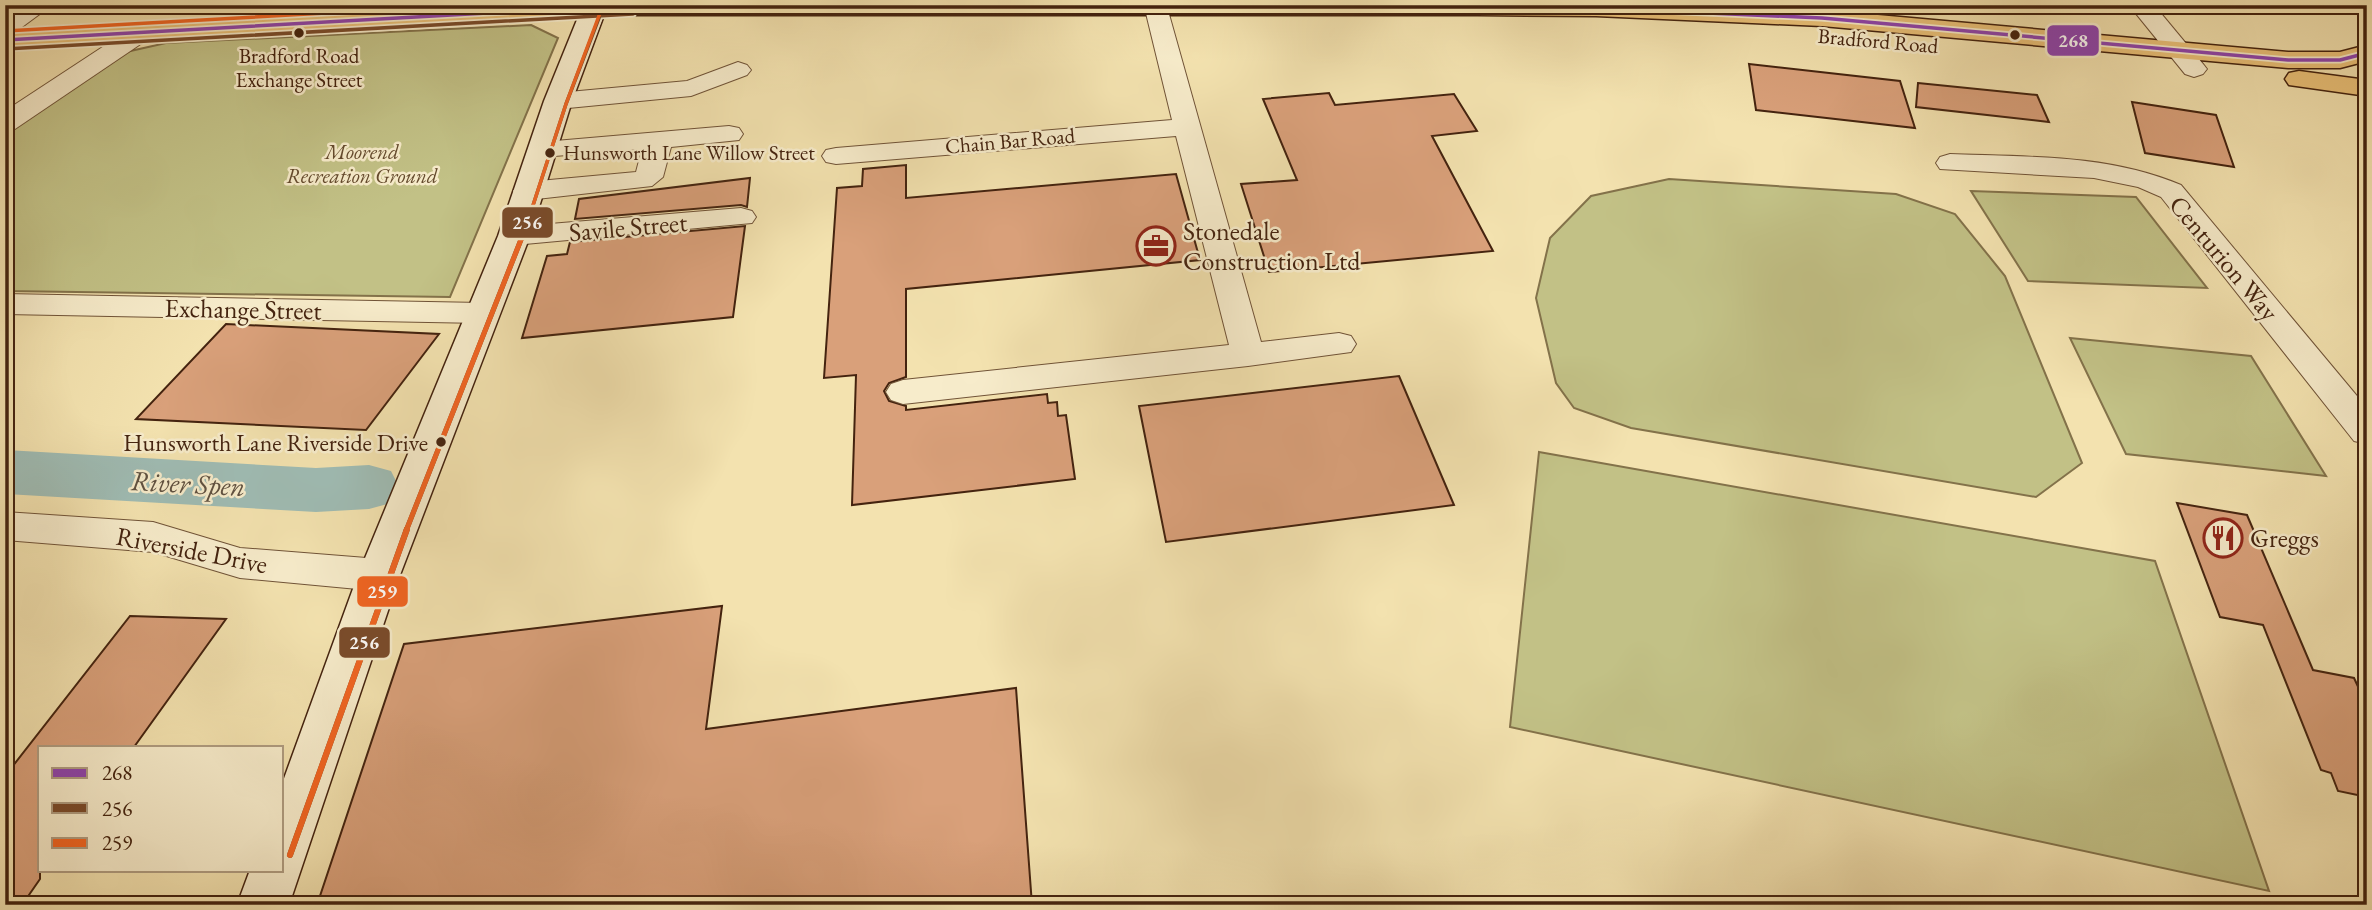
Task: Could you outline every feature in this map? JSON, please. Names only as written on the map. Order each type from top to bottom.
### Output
[{"type":"main road","name":"Bradford Road","points":[[5,40],[594,8],[1478,7],[2187,60],[2318,61],[2340,60],[2367,53]]},
{"type":"main road","points":[[284,846],[379,575],[514,236],[558,101],[594,8]]},
{"type":"main road","name":"Bradford Road","points":[[2187,60],[2367,88]]},
{"type":"main road","points":[[263,905],[274,872]]},
{"type":"street","points":[[5,28],[40,5]]},
{"type":"street","points":[[2141,5],[2187,60]]},
{"type":"street","points":[[1155,7],[1248,355]]},
{"type":"street","points":[[5,123],[142,32]]},
{"type":"street","points":[[558,101],[691,88],[738,70]]},
{"type":"street","name":"Chain Bar Road","points":[[835,156],[1185,127]]},
{"type":"street","points":[[542,149],[729,134]]},
{"type":"street","points":[[528,191],[642,180],[649,177],[659,139]]},
{"type":"street","name":"Centurion Way","points":[[1950,163],[2094,170],[2153,181],[2171,191],[2367,432]]},
{"type":"street","name":"Savile Street","points":[[514,236],[741,217]]},
{"type":"street","name":"Exchange Street","points":[[5,304],[482,313]]},
{"type":"street","points":[[903,392],[1339,344]]},
{"type":"street","name":"Riverside Drive","points":[[5,526],[153,537],[240,563],[379,575]]},
{"type":"green space","name":"Moorend Recreation Ground","points":[[531,25],[558,38],[450,297],[5,291],[5,134],[126,52],[166,43]]},
{"type":"green space","points":[[1669,179],[1896,194],[1955,214],[2005,276],[2082,463],[2036,497],[1631,428],[1574,408],[1556,383],[1536,298],[1550,238],[1591,196]]},
{"type":"green space","points":[[1971,191],[2136,197],[2207,288],[2028,281]]},
{"type":"green space","points":[[2070,338],[2251,356],[2326,476],[2126,454]]},
{"type":"green space","points":[[1539,452],[2155,561],[2269,891],[1510,727]]},
{"type":"building","points":[[1749,64],[1900,81],[1915,128],[1756,110]]},
{"type":"building","points":[[1918,83],[2037,95],[2049,122],[1916,107]]},
{"type":"building","points":[[1329,93],[1335,105],[1454,94],[1477,131],[1432,136],[1493,251],[1269,272],[1241,184],[1297,180],[1263,99]]},
{"type":"building","points":[[2132,102],[2216,115],[2234,167],[2145,153]]},
{"type":"building","points":[[906,165],[906,198],[1176,174],[1200,260],[906,289],[906,377],[889,383],[884,391],[889,401],[906,406],[906,410],[1047,394],[1048,403],[1057,402],[1058,416],[1066,415],[1075,479],[852,505],[856,375],[824,378],[837,188],[862,186],[863,169]]},
{"type":"building","points":[[750,178],[747,207],[741,205],[575,219],[579,199]]},
{"type":"building","points":[[745,226],[733,317],[522,338],[547,256],[567,254],[570,242]]},
{"type":"building","points":[[226,324],[439,334],[366,430],[136,419]]},
{"type":"building","points":[[1399,376],[1454,505],[1166,542],[1139,406]]},
{"type":"building","points":[[2177,503],[2247,515],[2313,670],[2354,678],[2367,706],[2367,797],[2338,791],[2331,773],[2321,770],[2263,625],[2220,617]]},
{"type":"building","points":[[722,606],[706,729],[1016,688],[1032,905],[317,905],[404,644]]},
{"type":"building","points":[[130,616],[226,619],[135,746],[38,746],[40,879],[22,905],[5,905],[5,776]]},
{"type":"waterway","name":"River Spen","points":[[6,472],[316,490],[369,487]]},
{"type":"transit line","name":"259","points":[[5,31],[469,5]]},
{"type":"transit line","name":"259","points":[[290,855],[387,578],[522,239],[566,104],[603,5]]},
{"type":"transit line","name":"268","points":[[5,40],[594,7],[1478,7],[1596,8],[1822,18],[2288,60],[2340,60],[2367,53]]},
{"type":"transit line","name":"256","points":[[290,855],[387,578],[522,239],[566,104],[602,10]]},
{"type":"transit line","name":"256","points":[[5,49],[633,14]]},
{"type":"place","name":"Bradford Road Exchange Street","points":[[299,33]]},
{"type":"place","name":"Hunsworth Lane Willow Street","points":[[550,153]]},
{"type":"place","name":"Stonedale Construction Ltd","points":[[1156,246]]},
{"type":"place","name":"Hunsworth Lane Riverside Drive","points":[[441,442]]},
{"type":"place","name":"Greggs","points":[[2223,538]]}]
